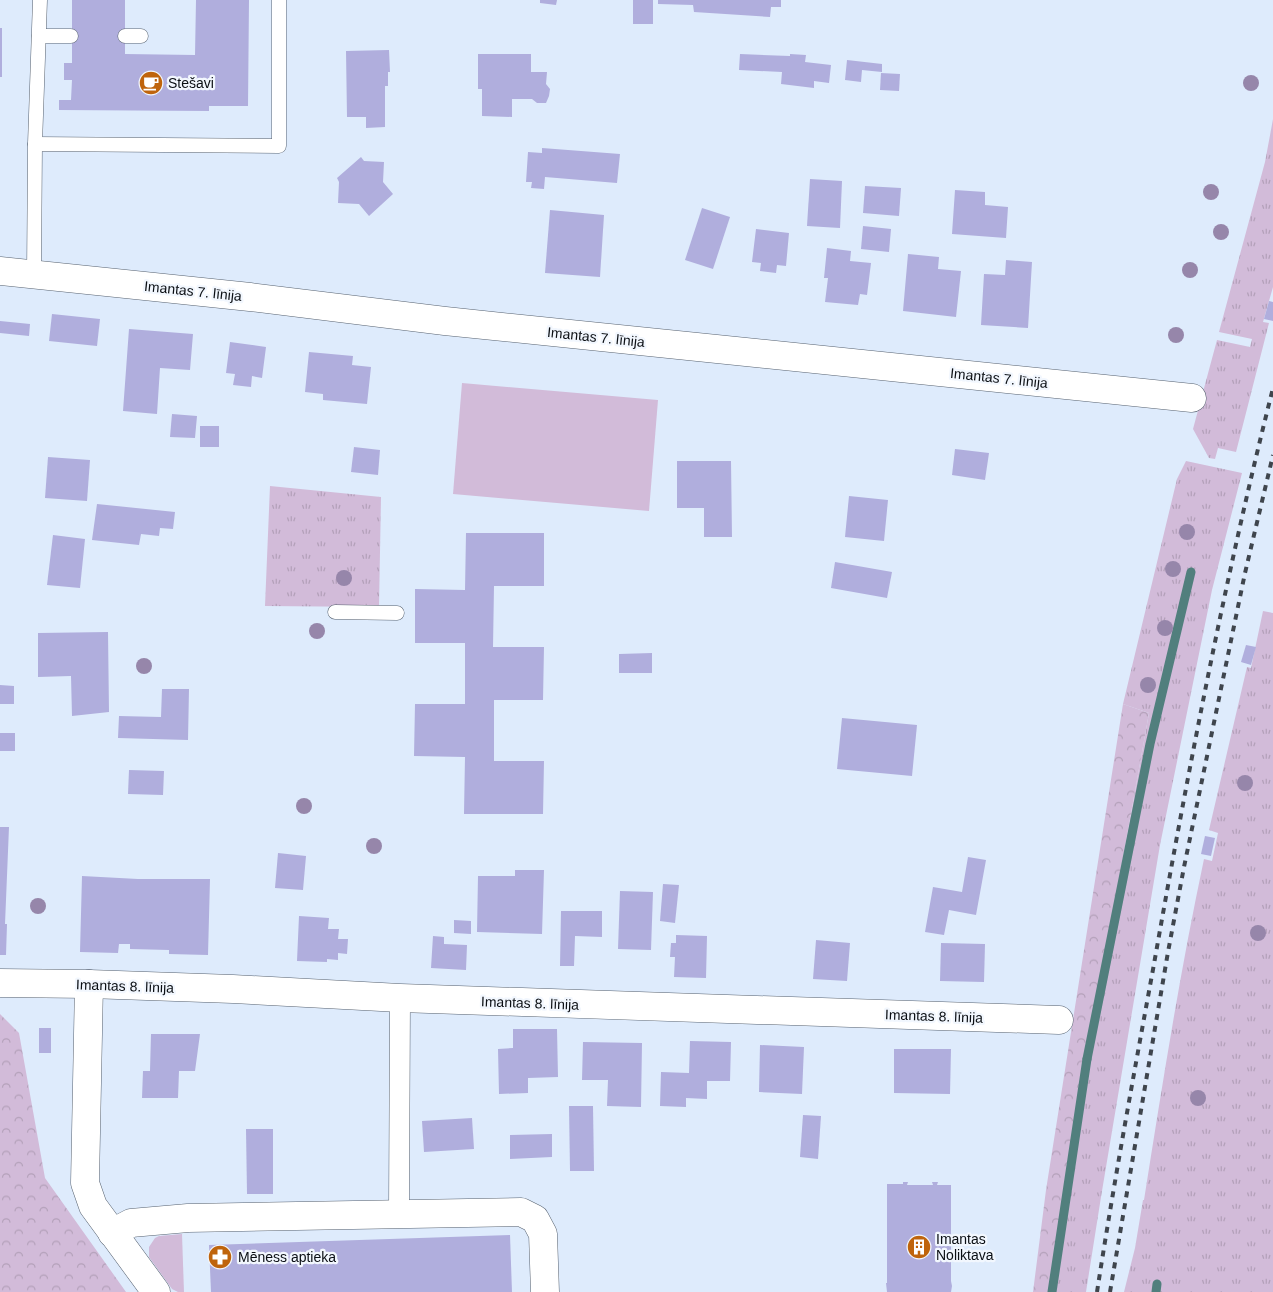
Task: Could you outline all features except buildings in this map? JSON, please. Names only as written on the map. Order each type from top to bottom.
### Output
[{"type":"street","name":"Imantas 7. līnija","points":[[0,271],[250,297],[445,321],[1192,398]]},
{"type":"street","name":"Imantas 8. līnija","points":[[0,983],[233,989],[400,998],[1059,1020]]},
{"type":"street","points":[[89,984],[86,1184],[93,1206],[156,1292]]},
{"type":"street","points":[[399,1214],[400,998]]},
{"type":"street","points":[[112,1233],[131,1223],[188,1218],[521,1212],[535,1218],[543,1234],[545,1292]]},
{"type":"lane","points":[[34,274],[40,0]]},
{"type":"lane","points":[[36,144],[279,146],[279,0]]},
{"type":"lane","points":[[38,36],[72,36]]},
{"type":"lane","points":[[125,36],[141,36]]},
{"type":"lane","points":[[335,612],[397,613]]},
{"type":"green space","points":[[1273,119],[1273,287],[1263,322],[1269,323],[1236,452],[1218,448],[1215,459],[1209,458],[1193,429],[1217,340],[1250,347],[1252,339],[1219,332],[1265,162]]},
{"type":"green space","points":[[462,383],[658,400],[649,511],[453,494]]},
{"type":"green space","points":[[1186,461],[1242,473],[1212,590],[1160,845],[1086,1292],[1050,1292],[1149,713],[1123,704],[1177,479]]},
{"type":"green space","points":[[270,486],[381,497],[379,607],[265,606]]},
{"type":"green space","points":[[1263,611],[1273,613],[1273,1292],[1124,1292],[1144,1200],[1195,901],[1204,859],[1212,861],[1218,833],[1209,830],[1247,667],[1251,668]]},
{"type":"green space","points":[[1123,704],[1149,713],[1114,908],[1050,1292],[1033,1292],[1046,1190]]},
{"type":"green space","points":[[0,1014],[19,1033],[45,1178],[126,1292],[0,1292]]},
{"type":"green space","points":[[182,1234],[184,1292],[178,1292],[172,1289],[149,1257],[149,1247],[155,1238],[159,1236]]},
{"type":"waterway","points":[[1087,1059],[1150,744],[1191,572]]},
{"type":"waterway","points":[[1052,1292],[1087,1059]]},
{"type":"waterway","points":[[1156,1292],[1157,1284]]},
{"type":"railway","points":[[1097,1292],[1110,1210],[1194,747],[1223,603],[1273,388]]},
{"type":"railway","points":[[1110,1292],[1184,867],[1245,573],[1273,455]]},
{"type":"place","name":"Stešavi","points":[[151,83]]},
{"type":"place","name":"Imantas Noliktava","points":[[919,1247]]},
{"type":"place","name":"Mēness aptieka","points":[[220,1257]]}]
